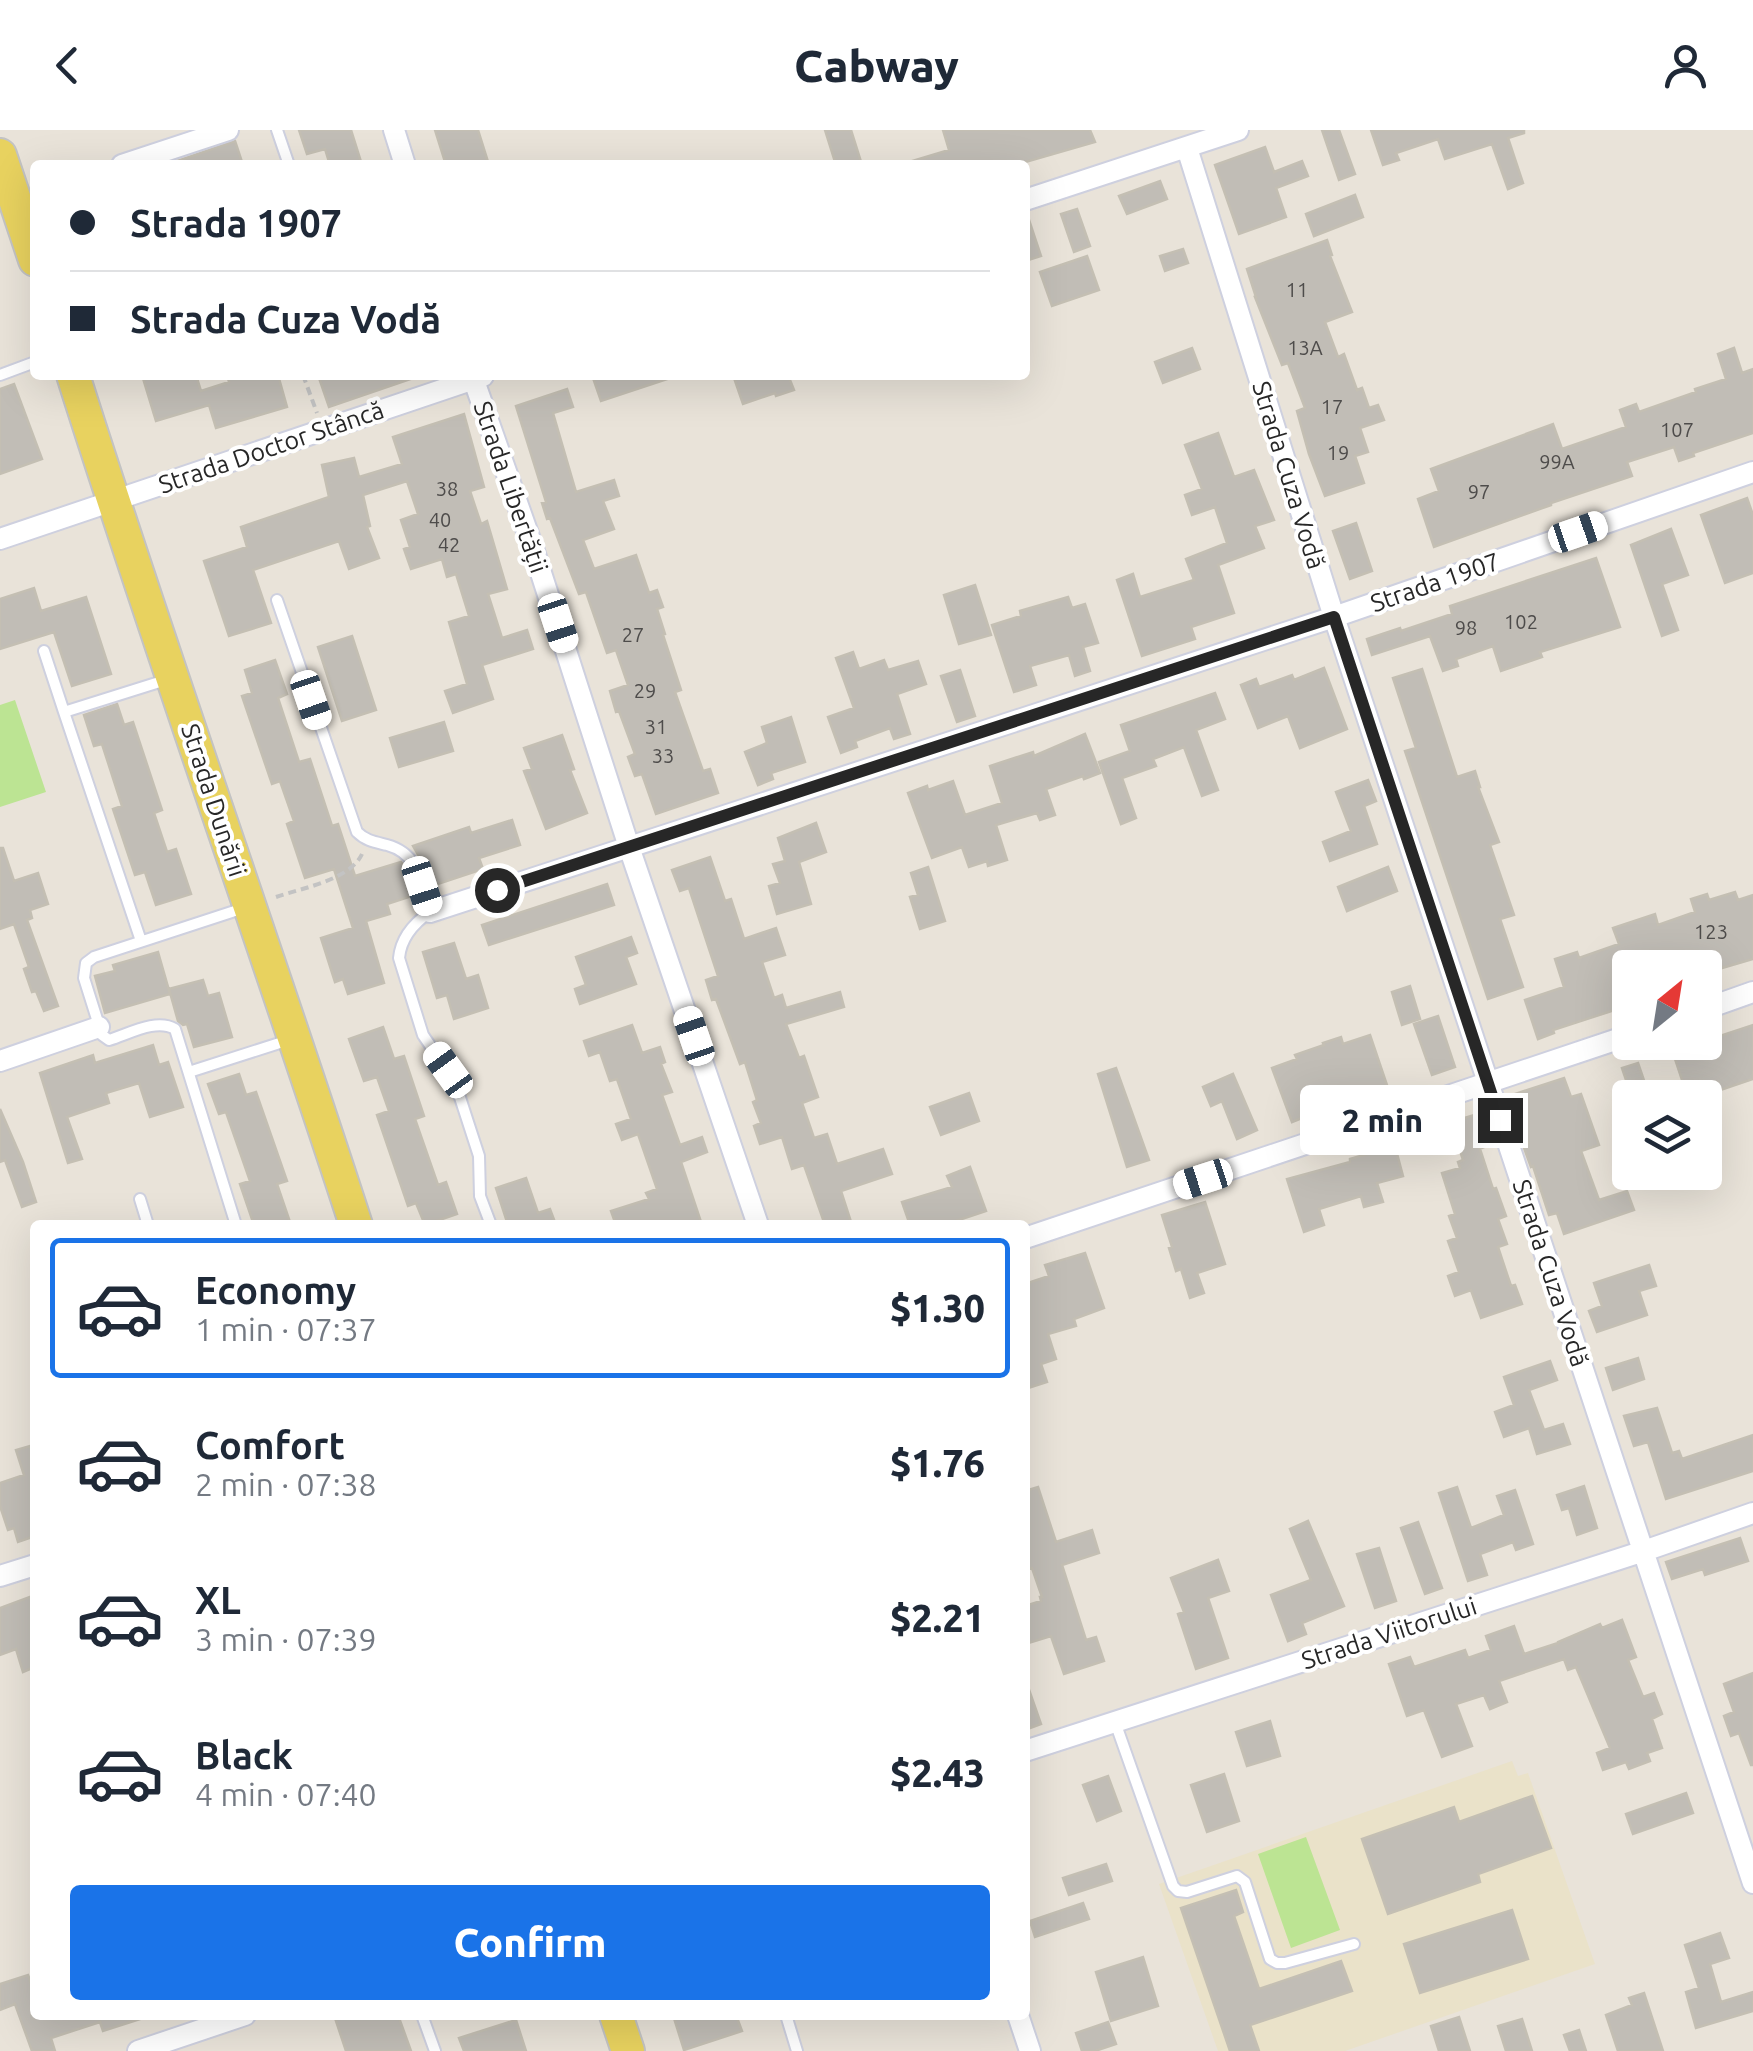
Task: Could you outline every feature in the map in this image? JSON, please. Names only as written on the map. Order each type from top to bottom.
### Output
[{"type":"main road","points":[[0,155],[25,197],[30,228]]},
{"type":"main road","name":"Strada Dunării","points":[[75,380],[174,677],[262,901],[295,1038],[354,1220]]},
{"type":"main road","points":[[618,2020],[628,2051]]},
{"type":"street","points":[[144,160],[228,130]]},
{"type":"street","points":[[394,130],[403,160]]},
{"type":"street","points":[[1030,198],[1238,130]]},
{"type":"street","name":"Strada Cuza Vodă","points":[[1187,148],[1334,617],[1753,1883]]},
{"type":"street","name":"Strada Doctor Stâncă","points":[[0,538],[466,380]]},
{"type":"street","name":"Strada Libertății","points":[[478,380],[630,848],[756,1220]]},
{"type":"street","name":"Strada 1907","points":[[430,912],[1334,617],[1753,472]]},
{"type":"street","points":[[1722,1003],[1753,992]]},
{"type":"street","points":[[0,1060],[99,1027]]},
{"type":"street","points":[[1030,1236],[1612,1041]]},
{"type":"street","name":"Strada Viitorului","points":[[1030,1749],[1644,1551],[1753,1512]]},
{"type":"street","points":[[0,1576],[30,1567]]},
{"type":"street","points":[[1020,2020],[1030,2051]]},
{"type":"street","points":[[138,2051],[205,2021]]},
{"type":"lane","points":[[277,130],[286,160]]},
{"type":"lane","points":[[0,375],[30,364]]},
{"type":"lane","points":[[277,600],[357,832],[368,840],[399,848],[414,862],[430,912],[411,928],[399,958],[423,1035],[455,1082],[479,1156],[480,1196],[489,1220]]},
{"type":"lane","points":[[44,651],[141,942]]},
{"type":"lane","points":[[64,712],[174,677]]},
{"type":"lane","points":[[234,1220],[174,1029],[160,1024],[109,1040],[102,1035],[84,978],[86,963],[94,956],[262,901]]},
{"type":"lane","points":[[188,1072],[295,1038]]},
{"type":"lane","points":[[140,1199],[146,1220]]},
{"type":"lane","points":[[1114,1722],[1178,1891],[1187,1892],[1237,1876],[1245,1882],[1270,1959],[1277,1963],[1354,1944]]},
{"type":"lane","points":[[424,2020],[435,2051]]},
{"type":"lane","points":[[788,2020],[797,2051]]},
{"type":"path","points":[[305,380],[323,430]]},
{"type":"path","points":[[262,901],[348,872],[358,862],[368,840]]},
{"type":"shaded area","points":[[1512,1761],[1518,1776],[1528,1773],[1595,1964],[1345,2051],[1218,2051],[1159,1884]]},
{"type":"green space","points":[[15,700],[46,792],[0,807],[0,705]]},
{"type":"green space","points":[[1306,1837],[1340,1930],[1291,1948],[1258,1854]]},
{"type":"building","points":[[299,130],[351,130],[360,160],[328,160],[325,149],[307,154]]},
{"type":"building","points":[[435,130],[478,130],[487,160],[444,160]]},
{"type":"building","points":[[825,130],[851,130],[860,160],[834,160]]},
{"type":"building","points":[[943,130],[1090,130],[1095,142],[1030,161],[915,160],[949,150]]},
{"type":"building","points":[[1322,130],[1339,130],[1355,174],[1339,180]]},
{"type":"building","points":[[1371,130],[1524,130],[1508,138],[1523,183],[1508,189],[1492,144],[1445,159],[1438,139],[1396,153],[1399,160],[1383,165]]},
{"type":"building","points":[[235,141],[241,160],[181,160]]},
{"type":"building","points":[[1265,147],[1274,172],[1302,161],[1308,176],[1276,188],[1286,217],[1239,234],[1215,165]]},
{"type":"building","points":[[1160,181],[1167,199],[1127,214],[1119,196]]},
{"type":"building","points":[[1355,195],[1363,217],[1314,236],[1306,214]]},
{"type":"building","points":[[1077,209],[1090,246],[1074,252],[1061,214]]},
{"type":"building","points":[[1030,223],[1041,256],[1030,259]]},
{"type":"building","points":[[1327,240],[1352,312],[1325,322],[1338,357],[1344,354],[1357,390],[1362,388],[1369,408],[1378,405],[1384,420],[1360,428],[1368,452],[1355,456],[1364,483],[1325,496],[1297,411],[1305,408],[1288,363],[1282,365],[1247,269]]},
{"type":"building","points":[[1183,249],[1188,263],[1165,271],[1160,256]]},
{"type":"building","points":[[1087,256],[1099,290],[1052,306],[1040,272]]},
{"type":"building","points":[[1192,348],[1200,369],[1163,383],[1155,362]]},
{"type":"building","points":[[1734,348],[1742,373],[1753,369],[1753,433],[1679,461],[1674,447],[1627,462],[1632,476],[1434,547],[1418,499],[1439,491],[1431,469],[1553,424],[1562,449],[1626,427],[1620,410],[1636,404],[1639,412],[1726,379],[1718,354]]},
{"type":"building","points":[[144,380],[198,380],[201,391],[228,380],[279,380],[287,407],[216,428],[209,405],[156,421]]},
{"type":"building","points":[[320,380],[407,380],[329,407]]},
{"type":"building","points":[[594,380],[664,380],[601,401]]},
{"type":"building","points":[[735,380],[790,380],[794,390],[776,396],[775,393],[743,404]]},
{"type":"building","points":[[14,384],[42,459],[0,474],[0,389]]},
{"type":"building","points":[[567,389],[573,407],[553,413],[576,492],[614,480],[619,496],[603,501],[614,529],[583,540],[594,569],[636,555],[649,593],[657,590],[663,607],[657,609],[663,635],[681,690],[675,692],[703,771],[710,769],[718,793],[656,814],[642,774],[635,776],[628,757],[635,754],[610,691],[628,685],[616,650],[607,653],[586,592],[579,594],[550,518],[547,519],[542,503],[546,502],[516,406]]},
{"type":"building","points":[[464,414],[484,487],[470,491],[481,524],[487,521],[507,589],[488,594],[502,638],[527,630],[533,649],[482,665],[493,699],[453,713],[445,691],[467,684],[449,622],[469,616],[456,574],[447,577],[442,559],[411,569],[404,549],[410,547],[401,520],[418,514],[407,481],[363,495],[370,526],[367,527],[379,558],[349,569],[339,541],[253,570],[271,623],[229,636],[204,561],[247,547],[241,527],[329,497],[322,465],[354,458],[359,477],[402,464],[393,437]]},
{"type":"building","points":[[1218,433],[1234,477],[1254,470],[1274,520],[1255,526],[1264,548],[1218,565],[1234,613],[1191,627],[1195,639],[1142,656],[1117,580],[1133,574],[1140,597],[1194,580],[1186,559],[1227,543],[1215,507],[1192,515],[1185,495],[1202,489],[1185,445]]},
{"type":"building","points":[[1747,498],[1753,515],[1753,573],[1725,583],[1701,515]]},
{"type":"building","points":[[1356,523],[1372,571],[1350,579],[1333,531]]},
{"type":"building","points":[[1671,529],[1688,575],[1662,584],[1678,630],[1662,636],[1631,545]]},
{"type":"building","points":[[1596,558],[1620,627],[1540,652],[1542,657],[1501,671],[1493,646],[1456,659],[1458,666],[1443,671],[1430,636],[1372,655],[1367,639],[1452,614],[1450,606]]},
{"type":"building","points":[[975,585],[991,635],[959,644],[944,595]]},
{"type":"building","points":[[34,588],[41,611],[86,597],[111,674],[72,686],[54,632],[0,649],[0,599]]},
{"type":"building","points":[[1068,597],[1072,608],[1085,604],[1098,643],[1083,647],[1090,671],[1075,676],[1069,655],[1030,666],[1036,685],[1014,692],[992,625],[1021,616],[1020,611]]},
{"type":"building","points":[[352,636],[376,710],[342,721],[318,647]]},
{"type":"building","points":[[853,652],[859,669],[884,660],[888,670],[918,661],[926,684],[897,694],[910,734],[894,739],[890,728],[855,741],[857,747],[841,753],[828,717],[854,708],[836,658]]},
{"type":"building","points":[[275,660],[287,694],[278,698],[299,762],[310,759],[332,826],[338,824],[355,876],[401,862],[415,892],[387,904],[390,914],[366,921],[384,983],[348,994],[343,979],[335,982],[321,938],[353,928],[334,869],[305,878],[287,824],[294,821],[280,781],[272,784],[242,696],[252,693],[245,670]]},
{"type":"building","points":[[1324,668],[1347,729],[1300,748],[1288,716],[1258,728],[1241,685],[1256,679],[1259,687],[1292,675],[1294,680]]},
{"type":"building","points":[[1422,669],[1457,777],[1475,771],[1499,842],[1490,845],[1514,915],[1500,919],[1523,987],[1488,999],[1405,751],[1416,748],[1393,678]]},
{"type":"building","points":[[960,670],[975,716],[957,722],[941,676]]},
{"type":"building","points":[[1215,693],[1225,719],[1196,730],[1218,790],[1202,796],[1184,747],[1153,759],[1156,766],[1122,778],[1136,818],[1121,824],[1099,762],[1130,751],[1121,725]]},
{"type":"building","points":[[117,704],[124,725],[133,722],[162,810],[154,813],[167,852],[176,849],[191,894],[156,905],[145,872],[135,875],[113,809],[122,806],[102,744],[94,746],[84,715]]},
{"type":"building","points":[[791,717],[805,762],[771,773],[773,779],[758,785],[745,752],[767,743],[762,727]]},
{"type":"building","points":[[444,722],[453,751],[399,767],[390,738]]},
{"type":"building","points":[[1085,734],[1100,773],[1046,789],[1055,815],[1040,820],[1037,813],[996,825],[1007,860],[969,867],[962,847],[932,858],[908,793],[953,781],[965,815],[1002,803],[990,766],[1033,752],[1034,756]]},
{"type":"building","points":[[562,735],[574,769],[570,770],[587,813],[546,829],[524,771],[532,769],[524,748]]},
{"type":"building","points":[[1368,780],[1376,801],[1364,806],[1377,844],[1330,861],[1323,842],[1351,831],[1336,792]]},
{"type":"building","points":[[512,820],[520,845],[479,858],[483,869],[432,886],[413,846],[469,827],[471,833]]},
{"type":"building","points":[[816,823],[826,852],[799,862],[811,904],[777,914],[769,886],[780,883],[773,864],[785,861],[778,838]]},
{"type":"building","points":[[0,848],[14,881],[38,873],[48,904],[30,910],[32,918],[27,920],[58,1006],[44,1011],[24,969],[29,967],[14,924],[0,929]]},
{"type":"building","points":[[710,857],[725,901],[731,899],[744,939],[776,928],[785,955],[762,962],[774,998],[782,995],[786,1008],[840,992],[844,1007],[786,1024],[799,1058],[804,1056],[818,1097],[802,1103],[814,1138],[827,1134],[837,1164],[883,1149],[892,1174],[841,1191],[850,1220],[823,1220],[804,1165],[792,1169],[782,1137],[760,1144],[754,1126],[761,1123],[753,1102],[757,1100],[745,1062],[740,1064],[706,980],[718,976],[689,888],[680,891],[672,870]]},
{"type":"building","points":[[928,867],[945,921],[920,929],[910,897],[918,895],[911,873]]},
{"type":"building","points":[[1388,867],[1397,891],[1347,911],[1338,887]]},
{"type":"building","points":[[607,884],[614,905],[489,945],[482,925]]},
{"type":"building","points":[[1735,892],[1738,900],[1753,895],[1753,959],[1722,968],[1722,950],[1612,950],[1612,1011],[1553,1030],[1554,1033],[1538,1039],[1525,1000],[1564,987],[1555,959],[1577,952],[1579,958],[1619,944],[1613,928],[1655,914],[1658,925],[1695,912],[1691,899],[1707,894],[1709,900]]},
{"type":"building","points":[[631,937],[637,953],[626,957],[636,984],[580,1004],[575,989],[586,985],[576,957]]},
{"type":"building","points":[[454,943],[466,979],[478,975],[488,1008],[454,1019],[447,995],[437,998],[423,952]]},
{"type":"building","points":[[158,952],[170,994],[105,1013],[95,976],[115,971],[113,965]]},
{"type":"building","points":[[203,980],[208,996],[219,993],[232,1037],[194,1047],[187,1024],[178,1021],[169,989]]},
{"type":"building","points":[[1410,986],[1420,1019],[1402,1025],[1392,992]]},
{"type":"building","points":[[1438,1016],[1455,1067],[1432,1075],[1414,1024]]},
{"type":"building","points":[[632,1025],[642,1053],[660,1047],[665,1062],[661,1064],[672,1092],[662,1095],[680,1145],[702,1137],[707,1152],[681,1162],[700,1220],[614,1220],[611,1211],[649,1199],[646,1193],[657,1189],[638,1134],[622,1140],[616,1124],[631,1119],[617,1079],[610,1081],[600,1052],[589,1056],[584,1041]]},
{"type":"building","points":[[1753,1025],[1753,1079],[1722,1090],[1722,1080],[1682,1080],[1675,1060],[1722,1060],[1722,1035]]},
{"type":"building","points":[[383,1027],[394,1059],[404,1056],[424,1116],[415,1119],[438,1185],[446,1182],[457,1214],[423,1220],[416,1203],[408,1206],[377,1115],[389,1111],[377,1077],[364,1081],[349,1039]]},
{"type":"building","points":[[1370,1035],[1390,1094],[1345,1109],[1342,1102],[1292,1122],[1272,1068],[1323,1043],[1341,1037],[1343,1044]]},
{"type":"building","points":[[153,1045],[159,1065],[168,1062],[183,1107],[150,1117],[139,1083],[106,1093],[109,1103],[67,1117],[82,1159],[68,1163],[40,1073],[93,1055],[95,1063]]},
{"type":"building","points":[[1638,1063],[1644,1080],[1626,1080],[1622,1068]]},
{"type":"building","points":[[1116,1068],[1149,1160],[1127,1167],[1098,1074]]},
{"type":"building","points":[[239,1074],[246,1095],[256,1092],[287,1181],[277,1184],[289,1220],[252,1220],[240,1184],[250,1181],[226,1112],[219,1114],[208,1084]]},
{"type":"building","points":[[1233,1074],[1257,1130],[1237,1139],[1222,1101],[1211,1106],[1203,1087]]},
{"type":"building","points":[[1564,1078],[1571,1097],[1581,1094],[1599,1145],[1581,1151],[1599,1200],[1627,1191],[1634,1210],[1564,1234],[1557,1213],[1549,1215],[1531,1167],[1523,1145],[1528,1143],[1512,1095]]},
{"type":"building","points":[[969,1093],[979,1121],[941,1135],[930,1107]]},
{"type":"building","points":[[0,1109],[36,1202],[22,1207],[5,1160],[0,1162]]},
{"type":"building","points":[[1474,1115],[1484,1147],[1480,1149],[1506,1216],[1498,1219],[1507,1244],[1498,1247],[1511,1286],[1515,1285],[1522,1304],[1481,1318],[1471,1290],[1455,1296],[1448,1276],[1459,1272],[1448,1241],[1457,1238],[1449,1216],[1455,1214],[1442,1173],[1460,1168],[1458,1162],[1463,1160],[1451,1122]]},
{"type":"building","points":[[1395,1146],[1403,1176],[1377,1183],[1383,1202],[1364,1207],[1361,1196],[1319,1209],[1324,1225],[1304,1232],[1287,1179]]},
{"type":"building","points":[[970,1167],[986,1211],[959,1220],[908,1220],[902,1202],[952,1187],[947,1176]]},
{"type":"building","points":[[526,1178],[538,1213],[550,1209],[554,1220],[506,1220],[496,1188]]},
{"type":"building","points":[[1205,1202],[1225,1264],[1197,1273],[1204,1293],[1190,1298],[1181,1269],[1176,1271],[1162,1215]]},
{"type":"building","points":[[1085,1253],[1104,1308],[1074,1319],[1076,1326],[1048,1334],[1056,1359],[1041,1364],[1047,1382],[1030,1387],[1030,1282],[1049,1276],[1045,1265]]},
{"type":"building","points":[[1649,1265],[1656,1286],[1639,1291],[1647,1315],[1597,1332],[1589,1311],[1602,1306],[1594,1283]]},
{"type":"building","points":[[1638,1358],[1644,1379],[1613,1390],[1606,1368]]},
{"type":"building","points":[[1550,1361],[1557,1380],[1529,1390],[1544,1430],[1563,1424],[1570,1444],[1537,1454],[1529,1428],[1504,1437],[1495,1412],[1514,1405],[1504,1377]]},
{"type":"building","points":[[1657,1408],[1672,1453],[1679,1451],[1682,1459],[1753,1435],[1753,1471],[1666,1499],[1648,1442],[1634,1446],[1624,1416]]},
{"type":"building","points":[[30,1446],[30,1538],[18,1542],[14,1528],[8,1530],[0,1506],[0,1483],[24,1475],[16,1450]]},
{"type":"building","points":[[1584,1486],[1597,1528],[1577,1535],[1569,1508],[1562,1510],[1557,1495]]},
{"type":"building","points":[[1038,1487],[1056,1542],[1092,1530],[1099,1553],[1062,1565],[1086,1640],[1096,1637],[1104,1661],[1064,1674],[1051,1636],[1030,1642],[1030,1604],[1042,1597],[1030,1569],[1030,1489]]},
{"type":"building","points":[[1457,1487],[1471,1528],[1504,1515],[1497,1496],[1515,1490],[1533,1544],[1516,1550],[1513,1542],[1480,1554],[1487,1575],[1468,1581],[1439,1493]]},
{"type":"building","points":[[1308,1521],[1344,1606],[1302,1623],[1306,1634],[1288,1641],[1271,1595],[1311,1580],[1290,1529]]},
{"type":"building","points":[[1418,1522],[1442,1588],[1425,1594],[1401,1528]]},
{"type":"building","points":[[1740,1538],[1748,1561],[1705,1575],[1703,1569],[1672,1579],[1666,1562]]},
{"type":"building","points":[[1379,1548],[1396,1601],[1375,1608],[1357,1554]]},
{"type":"building","points":[[1218,1560],[1229,1591],[1208,1598],[1228,1658],[1196,1669],[1178,1614],[1184,1612],[1171,1578]]},
{"type":"building","points":[[30,1597],[30,1669],[23,1672],[16,1649],[0,1655],[0,1608]]},
{"type":"building","points":[[1622,1620],[1636,1657],[1628,1660],[1643,1697],[1654,1693],[1662,1714],[1652,1719],[1662,1748],[1647,1753],[1650,1761],[1629,1769],[1626,1762],[1603,1770],[1597,1753],[1610,1748],[1576,1667],[1568,1670],[1564,1659],[1499,1681],[1507,1702],[1490,1709],[1484,1695],[1456,1704],[1472,1746],[1442,1757],[1424,1710],[1407,1716],[1389,1664],[1410,1657],[1414,1667],[1465,1650],[1468,1658],[1491,1650],[1486,1636],[1514,1626],[1524,1654],[1600,1624],[1602,1628]]},
{"type":"building","points":[[1753,1673],[1751,1765],[1739,1733],[1731,1736],[1724,1716],[1734,1712],[1724,1684]]},
{"type":"building","points":[[1030,1693],[1041,1724],[1030,1728]]},
{"type":"building","points":[[1270,1721],[1280,1756],[1247,1766],[1236,1732]]},
{"type":"building","points":[[1224,1774],[1239,1821],[1207,1832],[1191,1785]]},
{"type":"building","points":[[1108,1776],[1121,1811],[1097,1821],[1083,1785]]},
{"type":"building","points":[[1686,1793],[1693,1813],[1633,1834],[1626,1814]]},
{"type":"building","points":[[1532,1796],[1551,1848],[1478,1874],[1480,1882],[1388,1914],[1362,1839],[1454,1807],[1459,1822]]},
{"type":"building","points":[[1106,1864],[1112,1881],[1069,1895],[1063,1878]]},
{"type":"building","points":[[1236,1890],[1243,1912],[1234,1916],[1259,1989],[1341,1961],[1352,1991],[1250,2025],[1259,2051],[1230,2051],[1181,1908]]},
{"type":"building","points":[[1083,1903],[1089,1919],[1035,1937],[1030,1921]]},
{"type":"building","points":[[1512,1910],[1528,1959],[1420,1993],[1404,1944]]},
{"type":"building","points":[[1720,1933],[1729,1958],[1710,1964],[1721,2002],[1753,1992],[1753,2011],[1696,2028],[1686,1992],[1699,1988],[1685,1945]]},
{"type":"building","points":[[1143,1957],[1158,2006],[1111,2021],[1096,1972]]},
{"type":"building","points":[[28,1975],[30,2020],[137,2020],[103,2031],[100,2022],[51,2038],[55,2051],[32,2051],[15,2004],[0,2010],[0,1984]]},
{"type":"building","points":[[1644,1993],[1663,2051],[1618,2051],[1606,2015],[1632,2005],[1629,1998]]},
{"type":"building","points":[[1459,2017],[1470,2051],[1439,2051],[1431,2026]]},
{"type":"building","points":[[1522,2019],[1532,2051],[1506,2051],[1498,2026]]},
{"type":"building","points":[[336,2020],[400,2020],[411,2051],[346,2051]]},
{"type":"building","points":[[516,2020],[526,2051],[464,2051],[459,2038]]},
{"type":"building","points":[[675,2020],[738,2020],[742,2031],[684,2050]]},
{"type":"building","points":[[1108,2022],[1116,2044],[1082,2051],[1076,2033]]},
{"type":"building","points":[[1579,2030],[1586,2051],[1570,2051],[1564,2035]]},
{"type":"route","points":[[497,890],[1334,617],[1500,1120]]}]
